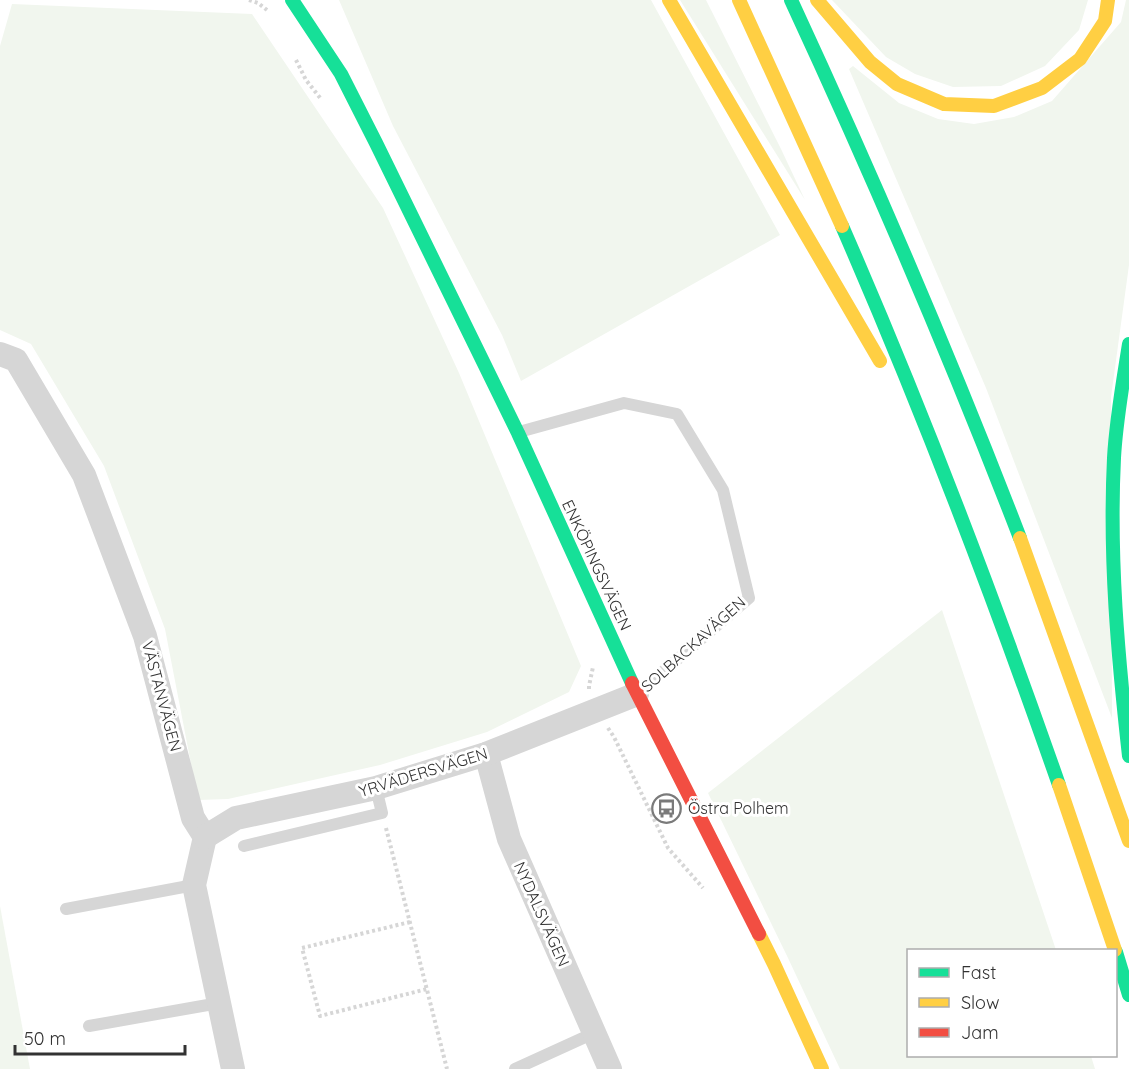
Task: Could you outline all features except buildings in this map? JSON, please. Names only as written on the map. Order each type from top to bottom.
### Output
[{"type":"main road","name":"ENKÖPINGSVÄGEN","points":[[292,0],[341,74]]},
{"type":"main road","points":[[669,0],[939,458]]},
{"type":"main road","points":[[740,0],[868,286],[939,458],[1039,728],[1114,949]]},
{"type":"main road","points":[[791,0],[835,93],[982,441],[1129,841]]},
{"type":"main road","points":[[817,0],[870,62],[897,84],[944,104],[994,106],[1042,88],[1080,59],[1105,21],[1108,0]]},
{"type":"main road","name":"ENKÖPINGSVÄGEN","points":[[320,18],[341,74],[518,433],[637,694],[774,964],[822,1069]]},
{"type":"main road","points":[[1129,344],[1114,457],[1113,520],[1114,592],[1129,756]]},
{"type":"main road","points":[[1117,957],[1129,995]]},
{"type":"street","name":"VÄSTANVÄGEN","points":[[0,354],[16,360],[84,476],[145,636],[193,818],[205,837]]},
{"type":"street","name":"YRVÄDERSVÄGEN","points":[[205,837],[236,818],[376,788],[486,754],[637,694]]},
{"type":"street","name":"NYDALSVÄGEN","points":[[486,754],[509,839],[610,1069]]},
{"type":"street","points":[[205,837],[194,885],[233,1069]]},
{"type":"lane","name":"SOLBACKAVÄGEN","points":[[518,433],[624,403],[677,414],[723,490],[748,598],[637,694]]},
{"type":"lane","points":[[244,846],[382,813],[376,788]]},
{"type":"lane","points":[[66,909],[194,885]]},
{"type":"lane","points":[[89,1026],[219,1003]]},
{"type":"lane","points":[[515,1069],[594,1033]]},
{"type":"path","points":[[382,813],[447,1069]]},
{"type":"path","points":[[410,922],[302,948],[320,1016],[427,989]]},
{"type":"shaded area","points":[[339,0],[651,0],[780,235],[521,381],[502,335],[393,126]]},
{"type":"shaded area","points":[[680,0],[706,0],[805,200]]},
{"type":"shaded area","points":[[832,0],[1088,0],[1079,30],[1045,66],[1001,86],[953,87],[915,74],[886,57]]},
{"type":"shaded area","points":[[1126,0],[1129,0],[1129,265],[1111,397],[1112,718],[986,388],[849,69],[853,66],[899,103],[938,119],[974,124],[1014,117],[1052,101],[1121,22]]},
{"type":"shaded area","points":[[12,4],[252,14],[383,208],[459,373],[581,666],[569,692],[487,732],[380,765],[228,799],[198,800],[165,629],[104,466],[31,344],[0,330],[0,46]]},
{"type":"shaded area","points":[[942,610],[1056,949],[907,949],[907,1057],[1091,1057],[1095,1069],[840,1069],[708,793]]},
{"type":"shaded area","points":[[0,906],[30,1069],[0,1069]]},
{"type":"traffic: fast","points":[[292,0],[341,74],[376,143],[518,433],[632,683]]},
{"type":"traffic: fast","points":[[791,0],[910,267],[1020,538]]},
{"type":"traffic: fast","points":[[842,226],[956,503],[1059,785]]},
{"type":"traffic: fast","points":[[1129,344],[1115,444],[1113,495],[1118,645],[1129,756]]},
{"type":"traffic: fast","points":[[1117,955],[1129,995]]},
{"type":"traffic: slow","points":[[669,0],[880,361]]},
{"type":"traffic: slow","points":[[739,0],[842,226]]},
{"type":"traffic: slow","points":[[817,0],[870,62],[897,84],[944,104],[994,106],[1042,88],[1080,59],[1105,21],[1108,0]]},
{"type":"traffic: slow","points":[[1020,538],[1129,841]]},
{"type":"traffic: slow","points":[[1059,785],[1115,949]]},
{"type":"traffic: slow","points":[[759,934],[822,1069]]},
{"type":"traffic: jam","points":[[632,683],[759,934]]},
{"type":"place","name":"Östra Polhem","points":[[667,808]]}]
